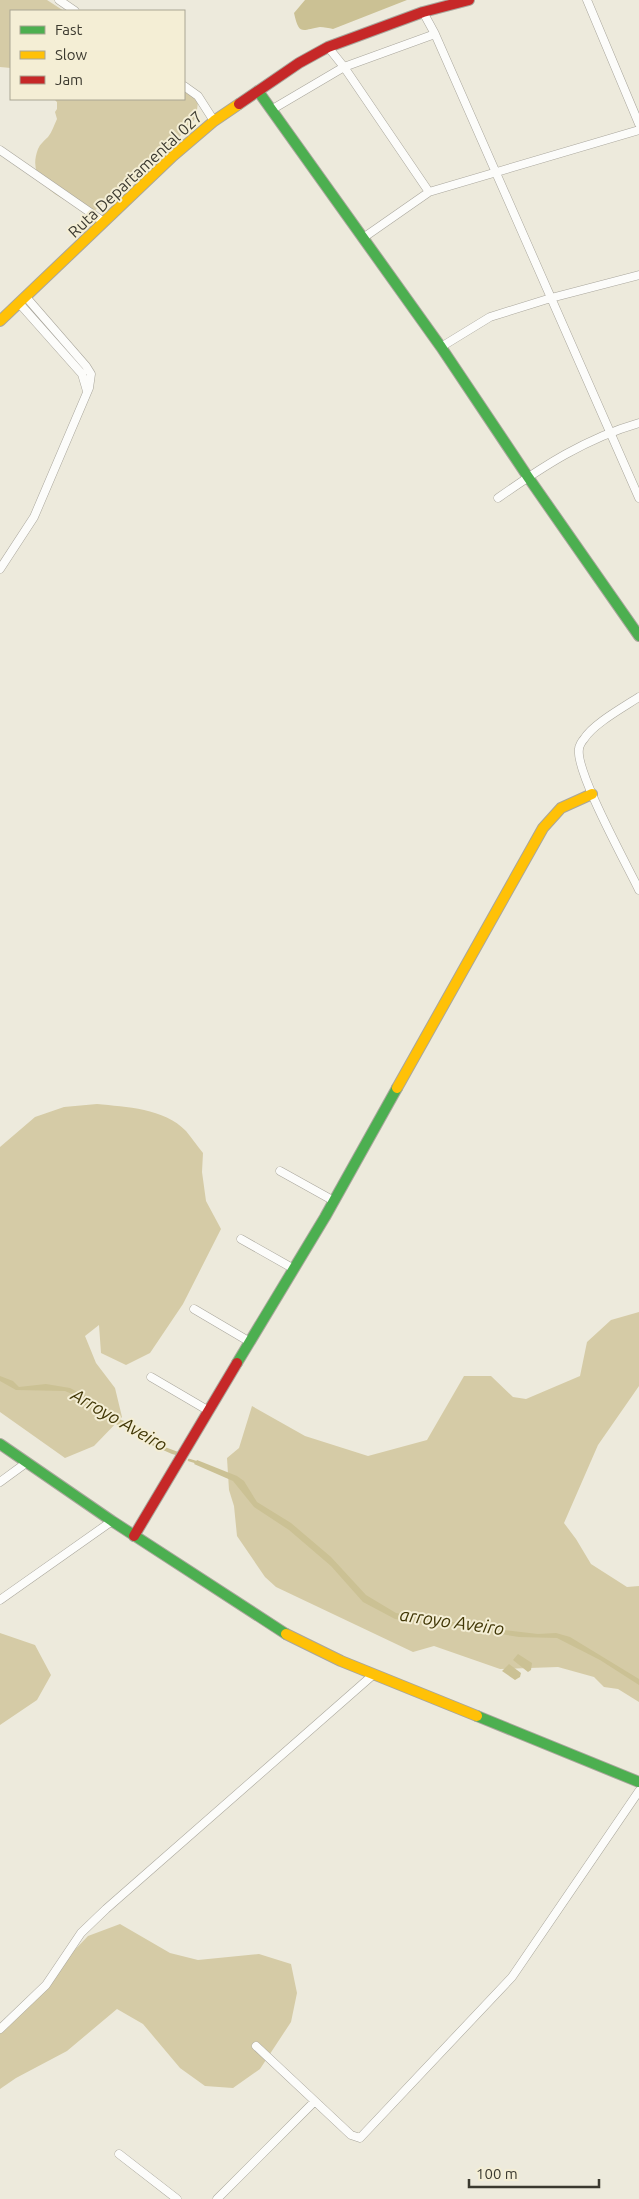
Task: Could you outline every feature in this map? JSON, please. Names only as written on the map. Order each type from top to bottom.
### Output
[{"type":"street","points":[[59,0],[74,10]]},
{"type":"street","name":"Ruta Departamental 027","points":[[0,321],[173,156],[214,121],[299,63],[328,47],[441,4],[469,0]]},
{"type":"street","points":[[587,0],[639,124]]},
{"type":"street","points":[[423,12],[435,34],[639,498]]},
{"type":"street","points":[[272,110],[344,67],[435,34]]},
{"type":"street","points":[[328,47],[344,67],[429,192]]},
{"type":"street","points":[[185,87],[198,96],[214,121]]},
{"type":"street","points":[[258,91],[441,347],[528,477],[639,636]]},
{"type":"street","points":[[364,238],[429,192],[639,130]]},
{"type":"street","points":[[0,150],[104,222]]},
{"type":"street","points":[[441,347],[490,317],[551,298],[639,275]]},
{"type":"street","points":[[0,568],[34,517],[88,393],[82,374],[22,300]]},
{"type":"street","points":[[498,498],[553,460],[610,432],[639,423]]},
{"type":"street","points":[[639,697],[585,737],[579,749],[581,765],[592,794],[639,890]]},
{"type":"street","points":[[134,1536],[334,1201],[544,828],[561,808],[592,794]]},
{"type":"street","points":[[280,1171],[334,1201]]},
{"type":"street","points":[[241,1239],[294,1269]]},
{"type":"street","points":[[194,1309],[250,1342]]},
{"type":"street","points":[[151,1377],[209,1411]]},
{"type":"street","points":[[0,1444],[134,1536],[297,1641],[639,1782]]},
{"type":"street","points":[[0,1482],[26,1463]]},
{"type":"street","points":[[0,1600],[112,1521]]},
{"type":"street","points":[[0,2029],[46,1985],[82,1933],[106,1909],[374,1674]]},
{"type":"street","points":[[256,2046],[351,2135],[360,2138],[512,1977],[639,1791]]},
{"type":"street","points":[[217,2199],[314,2102]]},
{"type":"street","points":[[119,2154],[177,2199]]},
{"type":"shaded area","points":[[0,0],[47,0],[62,10],[10,10],[10,68],[0,67]]},
{"type":"shaded area","points":[[185,87],[198,102],[196,117],[192,123],[152,167],[121,188],[93,212],[60,197],[42,182],[37,173],[35,162],[38,149],[49,135],[57,119],[55,112],[57,102],[55,100],[185,100]]},
{"type":"shaded area","points":[[97,1104],[156,1113],[177,1123],[186,1131],[203,1153],[202,1172],[206,1201],[221,1229],[183,1304],[150,1353],[126,1365],[101,1353],[99,1325],[85,1336],[96,1363],[115,1388],[122,1417],[94,1446],[65,1458],[0,1412],[0,1147],[35,1117],[64,1107]]},
{"type":"shaded area","points":[[639,1312],[639,1386],[598,1445],[564,1523],[591,1564],[627,1587],[639,1586],[639,1702],[618,1689],[604,1687],[594,1677],[558,1667],[500,1669],[434,1646],[413,1652],[276,1587],[265,1577],[237,1536],[234,1506],[229,1490],[227,1458],[239,1448],[252,1406],[305,1436],[368,1456],[427,1440],[464,1376],[491,1376],[513,1397],[526,1399],[580,1376],[587,1342],[611,1320]]},
{"type":"shaded area","points":[[0,1633],[35,1645],[51,1675],[37,1700],[0,1725]]},
{"type":"shaded area","points":[[120,1924],[170,1953],[198,1960],[259,1954],[291,1964],[297,1993],[291,2022],[260,2069],[233,2088],[205,2086],[180,2068],[143,2024],[117,2009],[67,2051],[16,2078],[0,2089],[0,2026],[24,2009],[88,1936]]},
{"type":"water","points":[[305,0],[407,0],[333,29],[320,27],[302,30],[294,13]]},
{"type":"water","name":"Arroyo Aveiro","points":[[0,1376],[13,1381],[19,1387],[46,1384],[70,1388],[85,1396],[105,1414],[130,1423],[154,1443],[181,1453],[180,1456],[147,1443],[134,1432],[100,1417],[72,1394],[65,1391],[16,1390],[0,1381]]},
{"type":"water","points":[[197,1460],[237,1476],[244,1481],[257,1502],[291,1523],[331,1557],[366,1595],[396,1613],[431,1619],[429,1624],[395,1619],[363,1602],[331,1566],[289,1530],[254,1507],[233,1481],[194,1464]]},
{"type":"water","points":[[440,1620],[538,1634],[556,1633],[570,1637],[639,1679],[639,1685],[600,1660],[557,1638],[519,1637],[439,1624]]},
{"type":"water","points":[[518,1654],[532,1663],[531,1670],[528,1672],[513,1660]]},
{"type":"water","points":[[509,1664],[521,1673],[520,1677],[515,1680],[502,1671]]},
{"type":"waterway","name":"arroyo Aveiro","points":[[189,1460],[199,1463]]},
{"type":"waterway","name":"arroyo Aveiro","points":[[429,1622],[441,1624]]},
{"type":"traffic: fast","points":[[258,91],[441,347],[528,477],[639,636]]},
{"type":"traffic: fast","points":[[237,1363],[325,1217],[397,1088]]},
{"type":"traffic: fast","points":[[0,1444],[112,1521],[286,1634]]},
{"type":"traffic: fast","points":[[477,1716],[639,1782]]},
{"type":"traffic: slow","points":[[0,321],[173,156],[214,121],[239,104]]},
{"type":"traffic: slow","points":[[397,1088],[543,828],[561,808],[592,794]]},
{"type":"traffic: slow","points":[[286,1634],[341,1661],[477,1716]]},
{"type":"traffic: jam","points":[[239,104],[299,63],[328,47],[423,12],[469,0]]},
{"type":"traffic: jam","points":[[134,1536],[237,1363]]}]
